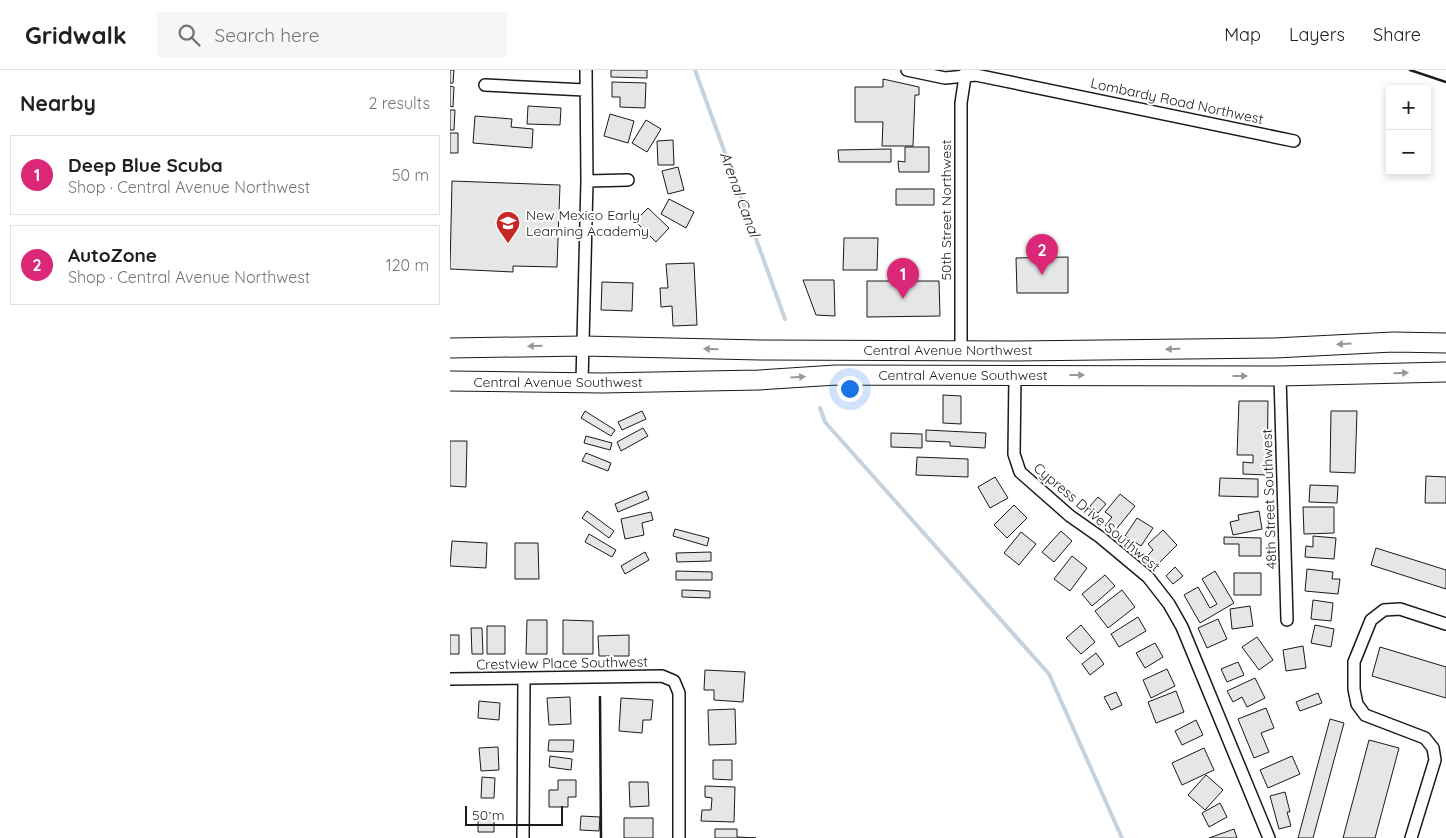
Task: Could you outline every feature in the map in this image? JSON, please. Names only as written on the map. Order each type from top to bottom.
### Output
[{"type":"main road","name":"Central Avenue Northwest","points":[[450,348],[583,346],[760,350],[961,350],[1275,348],[1393,342],[1446,343]]},
{"type":"main road","name":"Central Avenue Southwest","points":[[450,381],[582,382],[602,384],[760,380],[836,375],[1280,376],[1446,372]]},
{"type":"street","points":[[582,382],[587,181],[586,70]]},
{"type":"street","name":"Lombardy Road Northwest","points":[[907,70],[945,78],[966,73],[1294,141]]},
{"type":"street","name":"50th Street Northwest","points":[[961,350],[961,103],[966,73]]},
{"type":"street","points":[[485,85],[585,90]]},
{"type":"street","points":[[587,181],[628,180]]},
{"type":"street","name":"Cypress Drive Southwest","points":[[1015,375],[1014,454],[1020,472],[1070,516],[1148,577],[1169,604],[1182,627],[1269,838]]},
{"type":"street","name":"48th Street Southwest","points":[[1280,376],[1287,620]]},
{"type":"street","points":[[1411,838],[1435,760],[1433,748],[1425,738],[1365,715],[1357,704],[1354,689],[1354,662],[1371,620],[1384,610],[1400,609],[1446,624]]},
{"type":"street","name":"Crestview Place Southwest","points":[[450,679],[662,676],[674,681],[679,693],[679,838]]},
{"type":"street","points":[[523,838],[524,679]]},
{"type":"building","points":[[450,70],[454,70],[453,83],[450,83]]},
{"type":"building","points":[[611,70],[647,70],[647,78],[611,77]]},
{"type":"building","points":[[883,79],[919,87],[919,95],[915,95],[913,146],[882,146],[883,122],[855,122],[855,87],[883,87]]},
{"type":"building","points":[[612,82],[646,83],[645,108],[620,107],[620,97],[612,97]]},
{"type":"building","points":[[450,86],[454,87],[453,107],[450,106]]},
{"type":"building","points":[[528,106],[561,108],[560,125],[527,124]]},
{"type":"building","points":[[450,110],[455,110],[454,130],[450,130]]},
{"type":"building","points":[[610,114],[634,121],[628,143],[604,136]]},
{"type":"building","points":[[475,116],[512,119],[511,127],[533,129],[532,148],[473,143]]},
{"type":"building","points":[[646,120],[661,129],[647,152],[632,143]]},
{"type":"building","points":[[450,133],[458,133],[458,153],[450,153]]},
{"type":"building","points":[[673,140],[674,165],[658,165],[657,141]]},
{"type":"building","points":[[905,147],[929,147],[929,172],[899,172],[898,161],[905,162]]},
{"type":"building","points":[[891,149],[891,162],[839,162],[838,150]]},
{"type":"building","points":[[678,167],[684,190],[668,194],[662,171]]},
{"type":"building","points":[[452,181],[560,185],[557,267],[513,266],[513,272],[450,269]]},
{"type":"building","points":[[896,189],[934,189],[934,205],[896,205]]},
{"type":"building","points":[[669,199],[694,212],[686,228],[661,214]]},
{"type":"building","points":[[648,208],[669,228],[656,242],[635,221]]},
{"type":"building","points":[[844,238],[878,238],[877,270],[843,270]]},
{"type":"building","points":[[1068,257],[1068,293],[1017,293],[1016,258]]},
{"type":"building","points":[[694,263],[697,325],[673,326],[672,306],[661,307],[660,288],[668,288],[666,264]]},
{"type":"building","points":[[803,280],[834,280],[835,316],[816,315]]},
{"type":"building","points":[[867,281],[939,281],[940,316],[867,317]]},
{"type":"building","points":[[602,282],[633,283],[632,311],[601,310]]},
{"type":"building","points":[[943,395],[961,396],[961,424],[943,423]]},
{"type":"building","points":[[1239,401],[1268,401],[1267,475],[1243,474],[1243,462],[1253,463],[1253,455],[1237,455]]},
{"type":"building","points":[[585,411],[615,430],[611,436],[581,418]]},
{"type":"building","points":[[642,411],[646,419],[622,430],[618,422]]},
{"type":"building","points":[[1331,411],[1357,411],[1355,473],[1330,472]]},
{"type":"building","points":[[643,428],[648,436],[621,451],[617,442]]},
{"type":"building","points":[[926,430],[986,433],[985,448],[950,446],[950,442],[926,441]]},
{"type":"building","points":[[891,433],[922,434],[922,448],[891,447]]},
{"type":"building","points":[[586,436],[612,443],[610,450],[584,443]]},
{"type":"building","points":[[450,441],[467,441],[466,487],[450,486]]},
{"type":"building","points":[[586,453],[611,463],[608,471],[582,461]]},
{"type":"building","points":[[917,457],[968,459],[968,477],[916,475]]},
{"type":"building","points":[[1426,476],[1446,477],[1446,503],[1425,503]]},
{"type":"building","points":[[995,477],[1008,498],[990,508],[978,487]]},
{"type":"building","points":[[1220,478],[1258,479],[1258,497],[1219,496]]},
{"type":"building","points":[[1310,485],[1338,486],[1337,503],[1309,502]]},
{"type":"building","points":[[646,491],[649,499],[618,512],[615,504]]},
{"type":"building","points":[[1120,494],[1135,506],[1114,532],[1105,526],[1112,517],[1105,512]]},
{"type":"building","points":[[1098,497],[1106,504],[1098,513],[1090,506]]},
{"type":"building","points":[[1014,505],[1027,518],[1007,538],[994,525]]},
{"type":"building","points":[[1303,507],[1334,507],[1334,533],[1304,534]]},
{"type":"building","points":[[587,511],[614,531],[609,538],[582,518]]},
{"type":"building","points":[[1259,511],[1262,529],[1233,535],[1230,522],[1239,520],[1238,515]]},
{"type":"building","points":[[651,512],[653,520],[642,523],[644,535],[625,539],[621,519]]},
{"type":"building","points":[[1137,518],[1153,528],[1141,546],[1125,536]]},
{"type":"building","points":[[675,529],[709,538],[707,546],[673,536]]},
{"type":"building","points":[[1163,530],[1177,545],[1157,565],[1147,556],[1153,550],[1148,544]]},
{"type":"building","points":[[1061,531],[1072,541],[1054,562],[1042,552]]},
{"type":"building","points":[[1021,532],[1036,544],[1019,565],[1004,553]]},
{"type":"building","points":[[589,534],[616,550],[612,557],[585,542]]},
{"type":"building","points":[[1313,536],[1336,538],[1334,559],[1305,557],[1306,546],[1313,547]]},
{"type":"building","points":[[1224,537],[1261,538],[1261,556],[1239,556],[1239,544],[1224,544]]},
{"type":"building","points":[[452,541],[487,543],[486,568],[450,566]]},
{"type":"building","points":[[515,543],[538,543],[539,579],[515,579]]},
{"type":"building","points":[[1376,548],[1446,570],[1446,589],[1371,565]]},
{"type":"building","points":[[645,552],[649,560],[625,574],[621,566]]},
{"type":"building","points":[[711,552],[711,561],[677,562],[676,553]]},
{"type":"building","points":[[1072,556],[1087,568],[1070,591],[1054,579]]},
{"type":"building","points":[[1175,567],[1183,576],[1173,584],[1166,576]]},
{"type":"building","points":[[1307,569],[1333,572],[1332,579],[1340,579],[1338,594],[1305,591]]},
{"type":"building","points":[[676,571],[712,572],[712,580],[676,580]]},
{"type":"building","points":[[1215,571],[1234,603],[1200,623],[1184,595],[1198,587],[1210,608],[1217,604],[1202,579]]},
{"type":"building","points":[[1234,573],[1261,573],[1261,595],[1234,595]]},
{"type":"building","points":[[1105,575],[1115,586],[1092,606],[1082,594]]},
{"type":"building","points":[[682,590],[710,591],[710,598],[682,597]]},
{"type":"building","points":[[1122,590],[1135,607],[1108,628],[1095,611]]},
{"type":"building","points":[[1313,600],[1333,603],[1331,621],[1311,619]]},
{"type":"building","points":[[1250,606],[1253,626],[1232,629],[1230,609]]},
{"type":"building","points":[[1138,617],[1146,631],[1119,647],[1111,634]]},
{"type":"building","points":[[1218,619],[1227,639],[1207,648],[1198,628]]},
{"type":"building","points":[[527,620],[547,620],[547,654],[526,654]]},
{"type":"building","points":[[563,620],[593,621],[593,654],[563,654]]},
{"type":"building","points":[[1081,625],[1095,642],[1081,654],[1066,638]]},
{"type":"building","points":[[1315,625],[1334,629],[1331,647],[1311,643]]},
{"type":"building","points":[[487,626],[505,626],[505,654],[487,654]]},
{"type":"building","points":[[471,628],[482,628],[483,654],[472,654]]},
{"type":"building","points":[[450,635],[459,635],[459,654],[450,654]]},
{"type":"building","points":[[629,635],[629,656],[599,656],[598,636]]},
{"type":"building","points":[[1257,637],[1273,660],[1259,670],[1242,647]]},
{"type":"building","points":[[1155,643],[1163,657],[1145,668],[1136,653]]},
{"type":"building","points":[[1303,646],[1306,668],[1286,671],[1283,650]]},
{"type":"building","points":[[1380,647],[1446,667],[1446,698],[1372,676]]},
{"type":"building","points":[[1096,653],[1104,664],[1090,675],[1082,664]]},
{"type":"building","points":[[1238,662],[1244,675],[1227,682],[1221,669]]},
{"type":"building","points":[[1167,669],[1175,686],[1151,698],[1143,680]]},
{"type":"building","points":[[705,670],[745,672],[743,702],[714,700],[714,690],[704,690]]},
{"type":"building","points":[[1255,678],[1265,698],[1247,707],[1242,697],[1233,702],[1227,691]]},
{"type":"building","points":[[1176,691],[1184,712],[1156,723],[1148,702]]},
{"type":"building","points":[[1116,692],[1122,705],[1111,710],[1104,697]]},
{"type":"building","points":[[1318,693],[1322,703],[1300,711],[1296,702]]},
{"type":"building","points":[[570,697],[571,724],[549,725],[547,698]]},
{"type":"building","points":[[621,698],[653,700],[651,720],[643,720],[642,733],[619,731]]},
{"type":"building","points":[[479,701],[500,703],[499,720],[478,718]]},
{"type":"building","points":[[1266,708],[1274,728],[1261,733],[1269,752],[1254,758],[1238,719]]},
{"type":"building","points":[[735,709],[736,744],[709,745],[708,710]]},
{"type":"building","points":[[1330,719],[1344,723],[1313,838],[1298,838]]},
{"type":"building","points":[[1196,720],[1203,735],[1182,745],[1175,731]]},
{"type":"building","points":[[549,740],[574,740],[573,752],[548,751]]},
{"type":"building","points":[[1369,740],[1399,748],[1375,838],[1343,838]]},
{"type":"building","points":[[498,747],[499,770],[481,771],[479,748]]},
{"type":"building","points":[[1204,748],[1214,770],[1182,785],[1172,763]]},
{"type":"building","points":[[550,756],[572,759],[571,770],[549,767]]},
{"type":"building","points":[[1292,756],[1300,774],[1268,788],[1260,770]]},
{"type":"building","points":[[713,760],[732,760],[732,780],[713,779]]},
{"type":"building","points":[[1206,775],[1223,790],[1205,810],[1188,795]]},
{"type":"building","points":[[482,777],[495,778],[494,798],[481,798]]},
{"type":"building","points":[[558,780],[576,780],[576,797],[568,797],[568,807],[549,807],[549,790],[558,790]]},
{"type":"building","points":[[629,782],[648,782],[649,806],[630,807]]},
{"type":"building","points":[[705,786],[735,787],[734,822],[701,821],[702,810],[711,810],[712,798],[705,797]]},
{"type":"building","points":[[1285,792],[1290,812],[1287,812],[1291,826],[1279,829],[1270,796]]},
{"type":"building","points":[[1220,803],[1227,817],[1209,827],[1202,813]]},
{"type":"building","points":[[478,813],[494,813],[494,832],[478,832]]},
{"type":"building","points":[[581,816],[600,817],[599,831],[580,830]]},
{"type":"building","points":[[624,818],[653,818],[653,838],[624,838]]},
{"type":"building","points":[[715,829],[737,829],[737,837],[756,838],[715,838]]},
{"type":"building","points":[[1234,829],[1237,838],[1209,838]]},
{"type":"waterway","name":"Arenal Canal","points":[[695,70],[785,319]]},
{"type":"waterway","points":[[820,408],[825,422],[1049,674],[1122,838]]},
{"type":"wall","points":[[1410,70],[1446,82]]},
{"type":"wall","points":[[600,697],[601,838]]},
{"type":"place","name":"New Mexico Early Learning Academy","points":[[508,244]]},
{"type":"place","name":"AutoZone","points":[[1042,275]]},
{"type":"place","name":"Deep Blue Scuba","points":[[903,299]]}]
